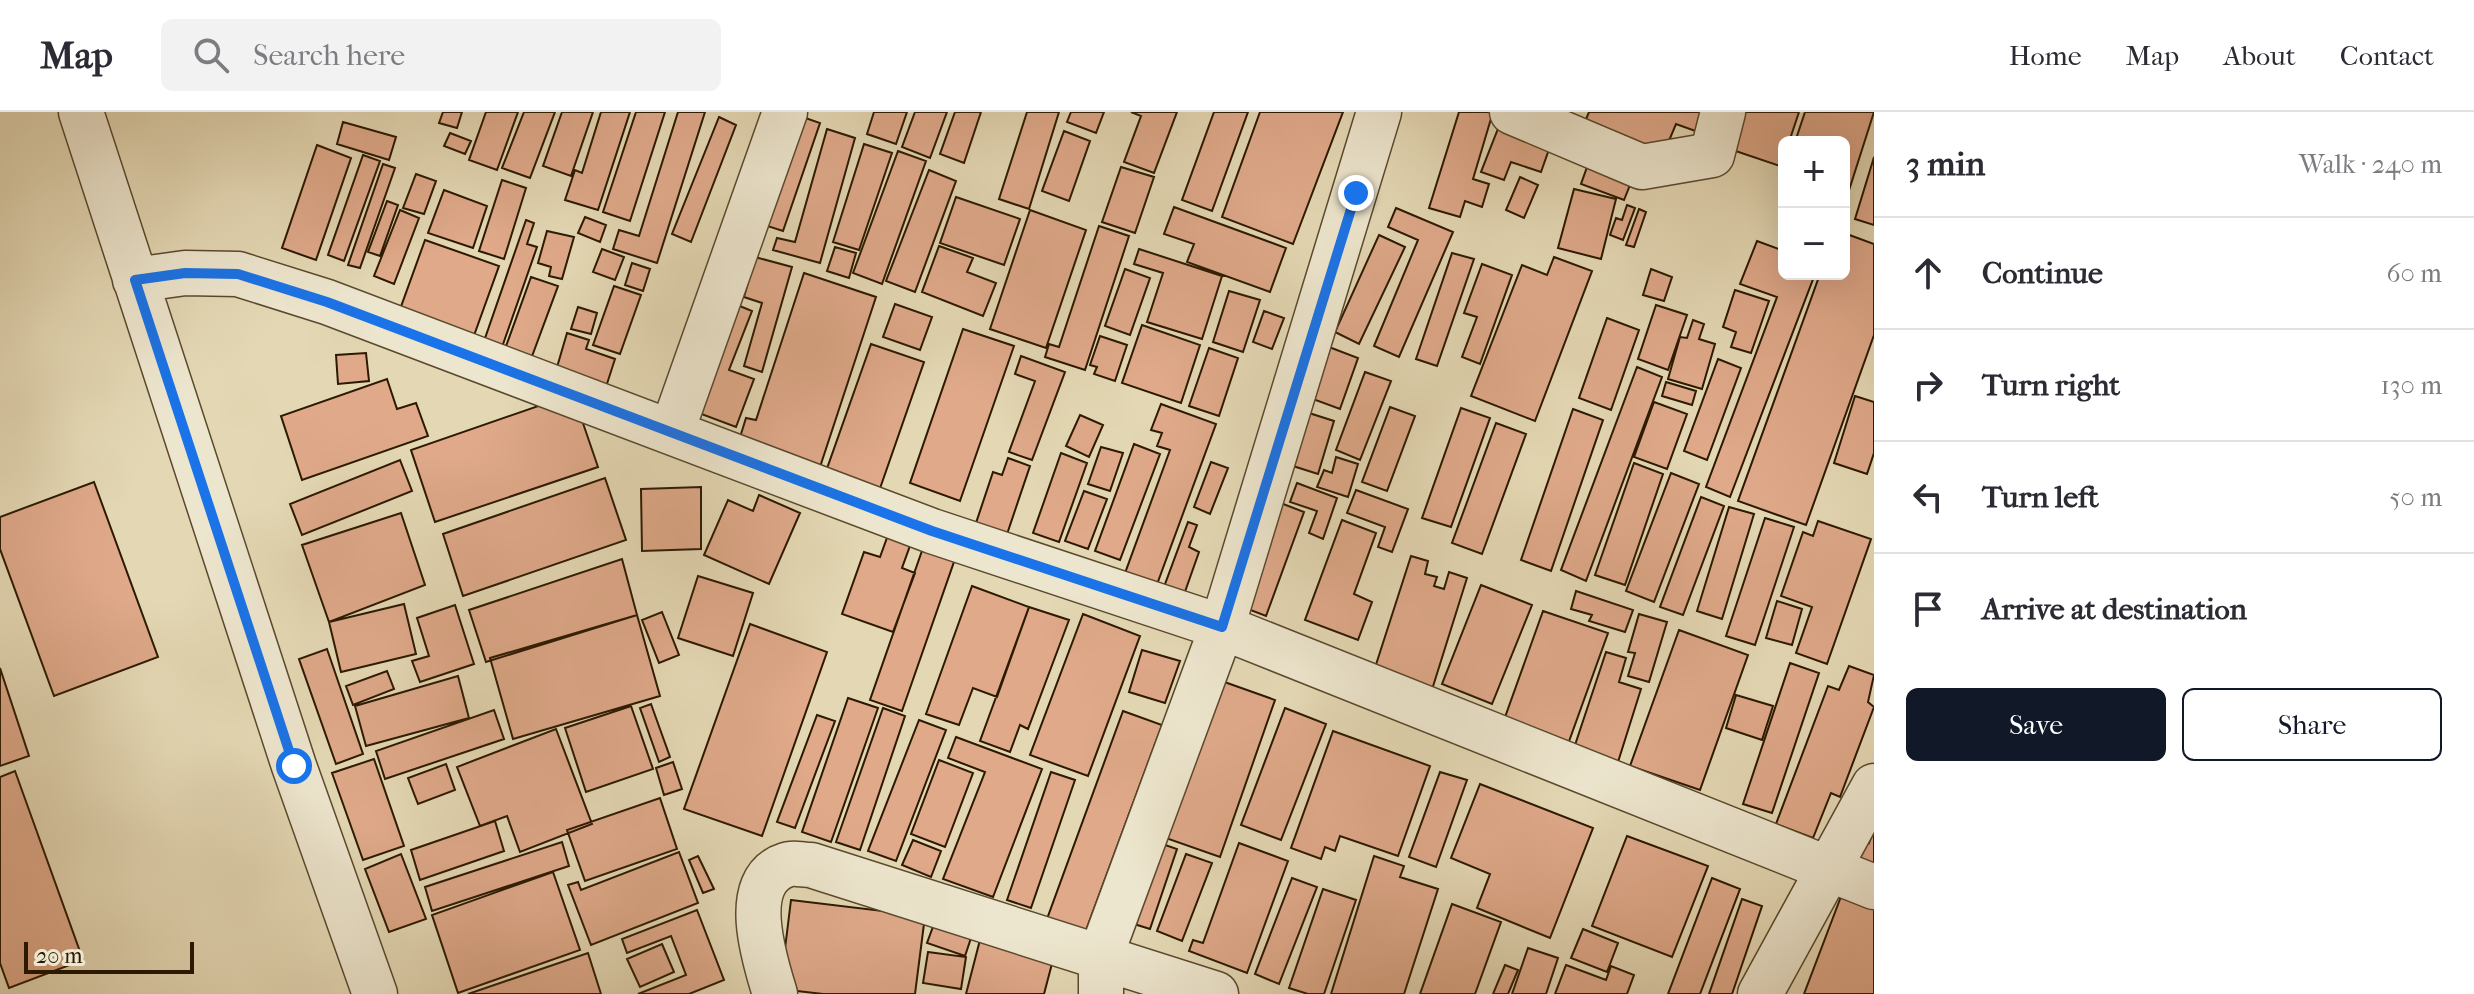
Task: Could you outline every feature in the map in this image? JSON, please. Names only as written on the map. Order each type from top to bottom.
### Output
[{"type":"street","points":[[81,112],[294,766],[375,994]]},
{"type":"street","points":[[672,431],[785,112]]},
{"type":"street","points":[[1101,974],[1222,627],[1379,112]]},
{"type":"street","points":[[1512,112],[1642,167],[1712,155],[1723,112]]},
{"type":"street","points":[[135,280],[185,273],[238,274],[327,302],[932,531],[1222,627],[1874,887]]},
{"type":"street","points":[[1760,994],[1768,974],[1831,870],[1874,786]]},
{"type":"street","points":[[775,994],[756,901],[766,877],[787,864],[811,865],[1101,974],[1216,994]]},
{"type":"building","points":[[443,112],[462,112],[457,128],[439,123]]},
{"type":"building","points":[[486,112],[518,112],[497,170],[469,160]]},
{"type":"building","points":[[524,112],[555,112],[530,178],[502,168]]},
{"type":"building","points":[[562,112],[593,112],[571,176],[543,166]]},
{"type":"building","points":[[601,112],[630,112],[598,210],[565,200],[575,170],[582,173]]},
{"type":"building","points":[[636,112],[665,112],[630,221],[603,212]]},
{"type":"building","points":[[678,112],[705,112],[657,263],[613,249],[619,230],[639,236]]},
{"type":"building","points":[[874,112],[907,112],[896,144],[867,134]]},
{"type":"building","points":[[915,112],[947,112],[930,158],[902,147]]},
{"type":"building","points":[[955,112],[981,112],[964,163],[940,154]]},
{"type":"building","points":[[1027,112],[1059,112],[1029,209],[999,199]]},
{"type":"building","points":[[1071,112],[1104,112],[1096,133],[1067,122]]},
{"type":"building","points":[[1131,112],[1177,112],[1154,173],[1124,162],[1141,116]]},
{"type":"building","points":[[1214,112],[1248,112],[1212,211],[1182,200]]},
{"type":"building","points":[[1260,112],[1343,112],[1293,244],[1222,217]]},
{"type":"building","points":[[1459,112],[1493,112],[1473,179],[1489,184],[1482,207],[1465,201],[1460,217],[1429,208]]},
{"type":"building","points":[[1589,112],[1709,112],[1701,133],[1676,124],[1663,155],[1584,124]]},
{"type":"building","points":[[1729,112],[1799,112],[1791,136],[1778,136],[1778,165],[1718,145]]},
{"type":"building","points":[[1805,112],[1874,112],[1850,187],[1850,136],[1797,136]]},
{"type":"building","points":[[794,114],[820,123],[783,231],[758,223]]},
{"type":"building","points":[[1503,116],[1554,135],[1541,172],[1511,162],[1504,180],[1481,172]]},
{"type":"building","points":[[719,117],[736,125],[691,242],[672,234]]},
{"type":"building","points":[[343,122],[396,137],[389,160],[337,144]]},
{"type":"building","points":[[827,129],[855,138],[820,263],[773,250],[777,238],[795,242]]},
{"type":"building","points":[[1064,131],[1090,141],[1069,201],[1042,191]]},
{"type":"building","points":[[450,133],[471,141],[465,154],[444,146]]},
{"type":"building","points":[[864,144],[892,153],[859,250],[833,242]]},
{"type":"building","points":[[317,145],[351,158],[316,260],[282,248]]},
{"type":"building","points":[[898,151],[926,161],[882,284],[853,273]]},
{"type":"building","points":[[1592,153],[1636,170],[1624,200],[1581,184]]},
{"type":"building","points":[[363,155],[380,161],[344,261],[328,255]]},
{"type":"building","points":[[1874,157],[1874,225],[1855,219]]},
{"type":"building","points":[[383,164],[395,168],[360,268],[348,265]]},
{"type":"building","points":[[1121,167],[1154,177],[1135,233],[1102,222]]},
{"type":"building","points":[[929,170],[956,181],[915,292],[886,281]]},
{"type":"building","points":[[416,174],[436,181],[424,214],[403,208]]},
{"type":"building","points":[[1520,177],[1538,185],[1524,218],[1506,210]]},
{"type":"building","points":[[502,180],[526,188],[504,259],[479,251]]},
{"type":"building","points":[[1574,189],[1616,199],[1601,259],[1558,248]]},
{"type":"building","points":[[444,190],[487,206],[473,248],[428,233]]},
{"type":"building","points":[[956,197],[1020,219],[1004,265],[940,243]]},
{"type":"building","points":[[387,201],[398,205],[380,256],[368,252]]},
{"type":"building","points":[[1627,205],[1635,208],[1623,240],[1610,235],[1616,218],[1622,220]]},
{"type":"building","points":[[1174,207],[1286,248],[1270,292],[1187,262],[1194,244],[1164,234]]},
{"type":"building","points":[[1396,208],[1453,232],[1399,357],[1374,346],[1418,240],[1388,227]]},
{"type":"building","points":[[1639,209],[1646,212],[1634,247],[1626,245]]},
{"type":"building","points":[[400,210],[419,218],[394,284],[374,276]]},
{"type":"building","points":[[1030,210],[1086,230],[1046,348],[990,329]]},
{"type":"building","points":[[585,217],[606,225],[600,242],[578,233]]},
{"type":"building","points":[[526,220],[534,223],[527,244],[537,247],[501,350],[483,344]]},
{"type":"building","points":[[1099,226],[1129,236],[1085,370],[1045,357],[1049,344],[1059,347]]},
{"type":"building","points":[[547,231],[574,237],[562,279],[549,276],[551,267],[538,263]]},
{"type":"building","points":[[1379,235],[1405,247],[1359,344],[1335,332]]},
{"type":"building","points":[[1850,235],[1874,244],[1874,335],[1806,525],[1738,501],[1818,280],[1850,280]]},
{"type":"building","points":[[425,240],[499,266],[472,341],[398,315]]},
{"type":"building","points":[[1757,241],[1778,249],[1778,280],[1813,280],[1730,497],[1706,487],[1777,297],[1740,284]]},
{"type":"building","points":[[939,246],[973,258],[967,272],[996,283],[983,316],[922,292]]},
{"type":"building","points":[[835,247],[856,253],[849,278],[827,271]]},
{"type":"building","points":[[602,249],[624,257],[615,280],[593,272]]},
{"type":"building","points":[[1139,249],[1222,276],[1202,339],[1147,322],[1163,273],[1134,264]]},
{"type":"building","points":[[1452,253],[1474,259],[1437,366],[1416,359]]},
{"type":"building","points":[[755,257],[792,267],[762,372],[744,366],[762,303],[744,297]]},
{"type":"building","points":[[1554,257],[1592,271],[1535,421],[1471,396],[1522,265],[1547,275]]},
{"type":"building","points":[[632,263],[650,269],[643,291],[625,285]]},
{"type":"building","points":[[1482,264],[1512,275],[1480,364],[1462,357],[1477,317],[1464,313]]},
{"type":"building","points":[[1125,269],[1150,278],[1130,335],[1105,326]]},
{"type":"building","points":[[1651,269],[1672,277],[1664,301],[1643,295]]},
{"type":"building","points":[[804,273],[876,297],[818,473],[737,447],[746,418],[756,420]]},
{"type":"building","points":[[531,277],[558,286],[531,359],[505,349]]},
{"type":"building","points":[[614,286],[641,295],[620,354],[593,345]]},
{"type":"building","points":[[1735,290],[1769,301],[1751,353],[1731,347],[1736,332],[1723,327]]},
{"type":"building","points":[[1229,291],[1260,300],[1243,352],[1213,342]]},
{"type":"building","points":[[730,302],[752,311],[729,370],[754,379],[736,427],[688,409]]},
{"type":"building","points":[[895,304],[932,317],[920,350],[883,337]]},
{"type":"building","points":[[1656,305],[1687,315],[1668,370],[1638,359]]},
{"type":"building","points":[[578,307],[597,313],[591,334],[571,329]]},
{"type":"building","points":[[1264,311],[1284,318],[1272,349],[1253,342]]},
{"type":"building","points":[[1607,318],[1639,330],[1611,410],[1579,398]]},
{"type":"building","points":[[1693,320],[1704,324],[1699,339],[1715,344],[1702,389],[1668,379],[1680,337],[1687,338]]},
{"type":"building","points":[[1142,325],[1200,345],[1181,403],[1122,383]]},
{"type":"building","points":[[963,329],[1014,346],[960,501],[910,483]]},
{"type":"building","points":[[567,333],[589,340],[586,349],[615,359],[605,390],[555,374]]},
{"type":"building","points":[[1100,336],[1127,345],[1115,381],[1094,374],[1097,367],[1090,365]]},
{"type":"building","points":[[871,344],[924,362],[877,497],[824,477]]},
{"type":"building","points":[[1329,347],[1358,358],[1340,409],[1310,398]]},
{"type":"building","points":[[1209,348],[1238,358],[1219,416],[1189,406]]},
{"type":"building","points":[[366,353],[369,381],[338,384],[336,355]]},
{"type":"building","points":[[1021,356],[1065,372],[1032,460],[1009,452],[1035,381],[1015,374]]},
{"type":"building","points":[[1718,359],[1741,368],[1707,460],[1684,451]]},
{"type":"building","points":[[1637,367],[1662,377],[1586,581],[1561,570]]},
{"type":"building","points":[[1365,372],[1391,381],[1360,460],[1336,450]]},
{"type":"building","points":[[387,379],[397,409],[416,403],[428,436],[302,480],[281,416]]},
{"type":"building","points":[[1666,382],[1696,391],[1692,405],[1662,396]]},
{"type":"building","points":[[573,394],[598,467],[435,522],[411,450]]},
{"type":"building","points":[[1855,396],[1874,402],[1874,453],[1867,474],[1834,463]]},
{"type":"building","points":[[1654,402],[1687,414],[1667,469],[1634,457]]},
{"type":"building","points":[[1161,404],[1216,424],[1156,587],[1124,576],[1170,450],[1157,446],[1162,433],[1151,430]]},
{"type":"building","points":[[1390,407],[1415,416],[1387,491],[1362,482]]},
{"type":"building","points":[[1461,408],[1490,418],[1451,527],[1422,518]]},
{"type":"building","points":[[1573,409],[1603,420],[1551,571],[1521,560]]},
{"type":"building","points":[[1309,413],[1334,421],[1318,474],[1293,466]]},
{"type":"building","points":[[1080,415],[1103,425],[1089,457],[1066,446]]},
{"type":"building","points":[[1496,423],[1526,434],[1482,554],[1452,543]]},
{"type":"building","points":[[1134,444],[1160,454],[1120,560],[1095,551]]},
{"type":"building","points":[[1101,447],[1123,453],[1110,491],[1088,484]]},
{"type":"building","points":[[1061,453],[1087,463],[1059,542],[1033,533]]},
{"type":"building","points":[[1336,457],[1358,464],[1348,497],[1317,487],[1324,470],[1332,473]]},
{"type":"building","points":[[1008,458],[1030,466],[1003,546],[972,535],[993,472],[1002,475]]},
{"type":"building","points":[[400,460],[412,491],[302,535],[290,504]]},
{"type":"building","points":[[1211,462],[1228,468],[1210,514],[1194,507]]},
{"type":"building","points":[[1634,463],[1663,474],[1625,585],[1595,575]]},
{"type":"building","points":[[1671,473],[1699,484],[1654,602],[1626,591]]},
{"type":"building","points":[[605,478],[626,540],[463,596],[443,534]]},
{"type":"building","points":[[94,482],[158,657],[54,696],[0,549],[0,517]]},
{"type":"building","points":[[1297,483],[1337,498],[1323,539],[1309,533],[1317,511],[1290,502]]},
{"type":"building","points":[[701,487],[701,549],[642,551],[641,489]]},
{"type":"building","points":[[1356,490],[1408,509],[1392,552],[1378,547],[1385,527],[1347,513]]},
{"type":"building","points":[[1084,491],[1107,499],[1088,549],[1065,541]]},
{"type":"building","points":[[759,495],[800,513],[769,584],[704,555],[728,500],[753,511]]},
{"type":"building","points":[[1701,497],[1724,506],[1683,615],[1660,607]]},
{"type":"building","points":[[1278,502],[1304,512],[1266,616],[1240,606]]},
{"type":"building","points":[[1729,507],[1754,514],[1722,619],[1697,611]]},
{"type":"building","points":[[401,513],[425,585],[329,622],[302,545]]},
{"type":"building","points":[[1765,518],[1794,527],[1755,645],[1726,636]]},
{"type":"building","points":[[1342,520],[1376,533],[1354,594],[1372,602],[1358,640],[1305,620]]},
{"type":"building","points":[[1818,521],[1871,539],[1827,664],[1796,653],[1812,607],[1781,596],[1803,532],[1813,536]]},
{"type":"building","points":[[1188,522],[1197,525],[1189,547],[1199,552],[1181,603],[1161,595]]},
{"type":"building","points":[[888,535],[911,543],[902,568],[915,573],[893,632],[842,614],[864,552],[880,557]]},
{"type":"building","points":[[924,545],[956,556],[902,711],[870,700]]},
{"type":"building","points":[[1411,556],[1428,561],[1425,574],[1437,577],[1434,586],[1444,589],[1449,572],[1467,578],[1430,696],[1372,677]]},
{"type":"building","points":[[622,559],[637,615],[486,662],[469,610]]},
{"type":"building","points":[[698,576],[753,593],[733,656],[678,638]]},
{"type":"building","points":[[1481,585],[1532,605],[1492,704],[1442,684]]},
{"type":"building","points":[[972,586],[1029,607],[997,697],[973,688],[959,725],[926,714]]},
{"type":"building","points":[[1576,591],[1633,610],[1625,632],[1589,621],[1592,615],[1571,609]]},
{"type":"building","points":[[1777,601],[1802,609],[1792,645],[1766,638]]},
{"type":"building","points":[[404,604],[416,654],[341,672],[329,622]]},
{"type":"building","points":[[455,605],[474,664],[420,682],[412,661],[429,656],[417,618]]},
{"type":"building","points":[[1029,607],[1069,620],[1028,729],[1020,725],[1010,752],[980,741]]},
{"type":"building","points":[[1543,611],[1608,633],[1563,758],[1499,734]]},
{"type":"building","points":[[662,612],[679,655],[659,663],[642,620]]},
{"type":"building","points":[[1083,614],[1140,636],[1088,776],[1030,755]]},
{"type":"building","points":[[1639,614],[1667,622],[1649,682],[1628,676],[1635,653],[1628,652]]},
{"type":"building","points":[[637,615],[660,696],[513,739],[490,658]]},
{"type":"building","points":[[750,624],[827,652],[762,836],[684,809]]},
{"type":"building","points":[[1679,630],[1748,655],[1700,790],[1630,766]]},
{"type":"building","points":[[327,649],[363,754],[336,764],[299,659]]},
{"type":"building","points":[[1142,650],[1180,661],[1165,703],[1129,692]]},
{"type":"building","points":[[1606,652],[1626,658],[1619,682],[1641,689],[1618,762],[1574,748]]},
{"type":"building","points":[[1790,663],[1819,673],[1772,813],[1743,804]]},
{"type":"building","points":[[1849,666],[1874,675],[1868,702],[1874,707],[1840,797],[1831,793],[1813,838],[1776,824],[1828,686],[1839,690]]},
{"type":"building","points":[[0,668],[29,756],[0,766]]},
{"type":"building","points":[[387,671],[394,689],[353,705],[346,686]]},
{"type":"building","points":[[458,676],[469,718],[366,746],[355,706]]},
{"type":"building","points":[[1216,679],[1275,700],[1220,857],[1160,836]]},
{"type":"building","points":[[1736,695],[1773,706],[1762,740],[1726,728]]},
{"type":"building","points":[[848,698],[878,708],[831,842],[802,832]]},
{"type":"building","points":[[651,704],[670,757],[659,762],[640,708]]},
{"type":"building","points":[[631,706],[653,769],[586,792],[565,728]]},
{"type":"building","points":[[883,708],[905,716],[860,850],[836,842]]},
{"type":"building","points":[[1285,708],[1326,724],[1281,840],[1241,825]]},
{"type":"building","points":[[494,710],[504,739],[385,779],[376,751]]},
{"type":"building","points":[[1123,711],[1162,725],[1085,933],[1047,919]]},
{"type":"building","points":[[817,715],[835,721],[795,828],[777,822]]},
{"type":"building","points":[[919,720],[946,730],[896,861],[868,851]]},
{"type":"building","points":[[556,729],[592,824],[520,852],[507,816],[480,826],[457,767]]},
{"type":"building","points":[[1333,731],[1430,766],[1398,856],[1340,836],[1335,851],[1325,847],[1321,859],[1291,848]]},
{"type":"building","points":[[956,737],[1042,769],[993,897],[943,879],[985,772],[948,758]]},
{"type":"building","points":[[374,759],[404,846],[363,860],[332,773]]},
{"type":"building","points":[[939,760],[973,773],[945,847],[911,834]]},
{"type":"building","points":[[673,762],[682,789],[664,795],[656,768]]},
{"type":"building","points":[[446,764],[455,790],[418,804],[408,778]]},
{"type":"building","points":[[15,771],[83,960],[9,988],[0,963],[0,777]]},
{"type":"building","points":[[1051,772],[1075,780],[1031,908],[1007,900]]},
{"type":"building","points":[[1440,772],[1467,780],[1436,867],[1409,857]]},
{"type":"building","points":[[1480,784],[1593,828],[1550,938],[1477,908],[1490,874],[1451,858]]},
{"type":"building","points":[[660,798],[677,849],[585,881],[567,830]]},
{"type":"building","points":[[495,821],[504,851],[420,880],[411,850]]},
{"type":"building","points":[[1874,829],[1874,882],[1847,872],[1860,838],[1869,843]]},
{"type":"building","points":[[1627,836],[1708,866],[1672,957],[1592,926]]},
{"type":"building","points":[[1145,838],[1177,849],[1150,929],[1118,919]]},
{"type":"building","points":[[913,840],[941,851],[931,877],[902,865]]},
{"type":"building","points":[[562,842],[569,866],[432,911],[425,887]]},
{"type":"building","points":[[1239,843],[1288,861],[1247,973],[1189,951],[1193,940],[1203,943]]},
{"type":"building","points":[[679,852],[698,903],[591,945],[568,885],[578,882],[581,890]]},
{"type":"building","points":[[401,854],[426,919],[389,932],[365,869]]},
{"type":"building","points":[[1186,854],[1212,863],[1182,941],[1157,931]]},
{"type":"building","points":[[698,856],[714,889],[703,893],[689,860]]},
{"type":"building","points":[[1374,856],[1404,866],[1400,877],[1438,889],[1404,994],[1331,994]]},
{"type":"building","points":[[553,872],[580,950],[458,993],[432,915]]},
{"type":"building","points":[[1292,878],[1317,887],[1279,984],[1255,974]]},
{"type":"building","points":[[1712,878],[1740,889],[1700,994],[1668,994]]},
{"type":"building","points":[[1845,886],[1874,898],[1874,994],[1804,994]]},
{"type":"building","points":[[1323,889],[1356,900],[1324,994],[1308,994],[1289,988]]},
{"type":"building","points":[[1742,899],[1762,906],[1732,994],[1709,994]]},
{"type":"building","points":[[791,900],[925,916],[915,994],[823,994],[780,989]]},
{"type":"building","points":[[1452,904],[1501,922],[1475,994],[1420,994]]},
{"type":"building","points":[[697,910],[724,980],[689,994],[638,994],[686,975],[671,936],[627,953],[622,939]]},
{"type":"building","points":[[934,924],[971,938],[965,956],[927,943]]},
{"type":"building","points":[[1583,929],[1618,943],[1607,972],[1571,958]]},
{"type":"building","points":[[981,936],[1054,956],[1044,994],[966,994]]},
{"type":"building","points":[[662,944],[674,972],[640,987],[627,959]]},
{"type":"building","points":[[1528,948],[1558,958],[1546,994],[1512,994]]},
{"type":"building","points":[[928,952],[966,957],[961,989],[923,983]]},
{"type":"building","points":[[588,953],[601,994],[468,994]]},
{"type":"building","points":[[1505,965],[1518,970],[1508,994],[1493,994]]},
{"type":"building","points":[[1566,965],[1606,980],[1611,966],[1634,975],[1627,994],[1555,994]]},
{"type":"route","points":[[294,766],[135,280],[185,273],[238,274],[327,302],[932,531],[1222,627],[1356,193]]}]
